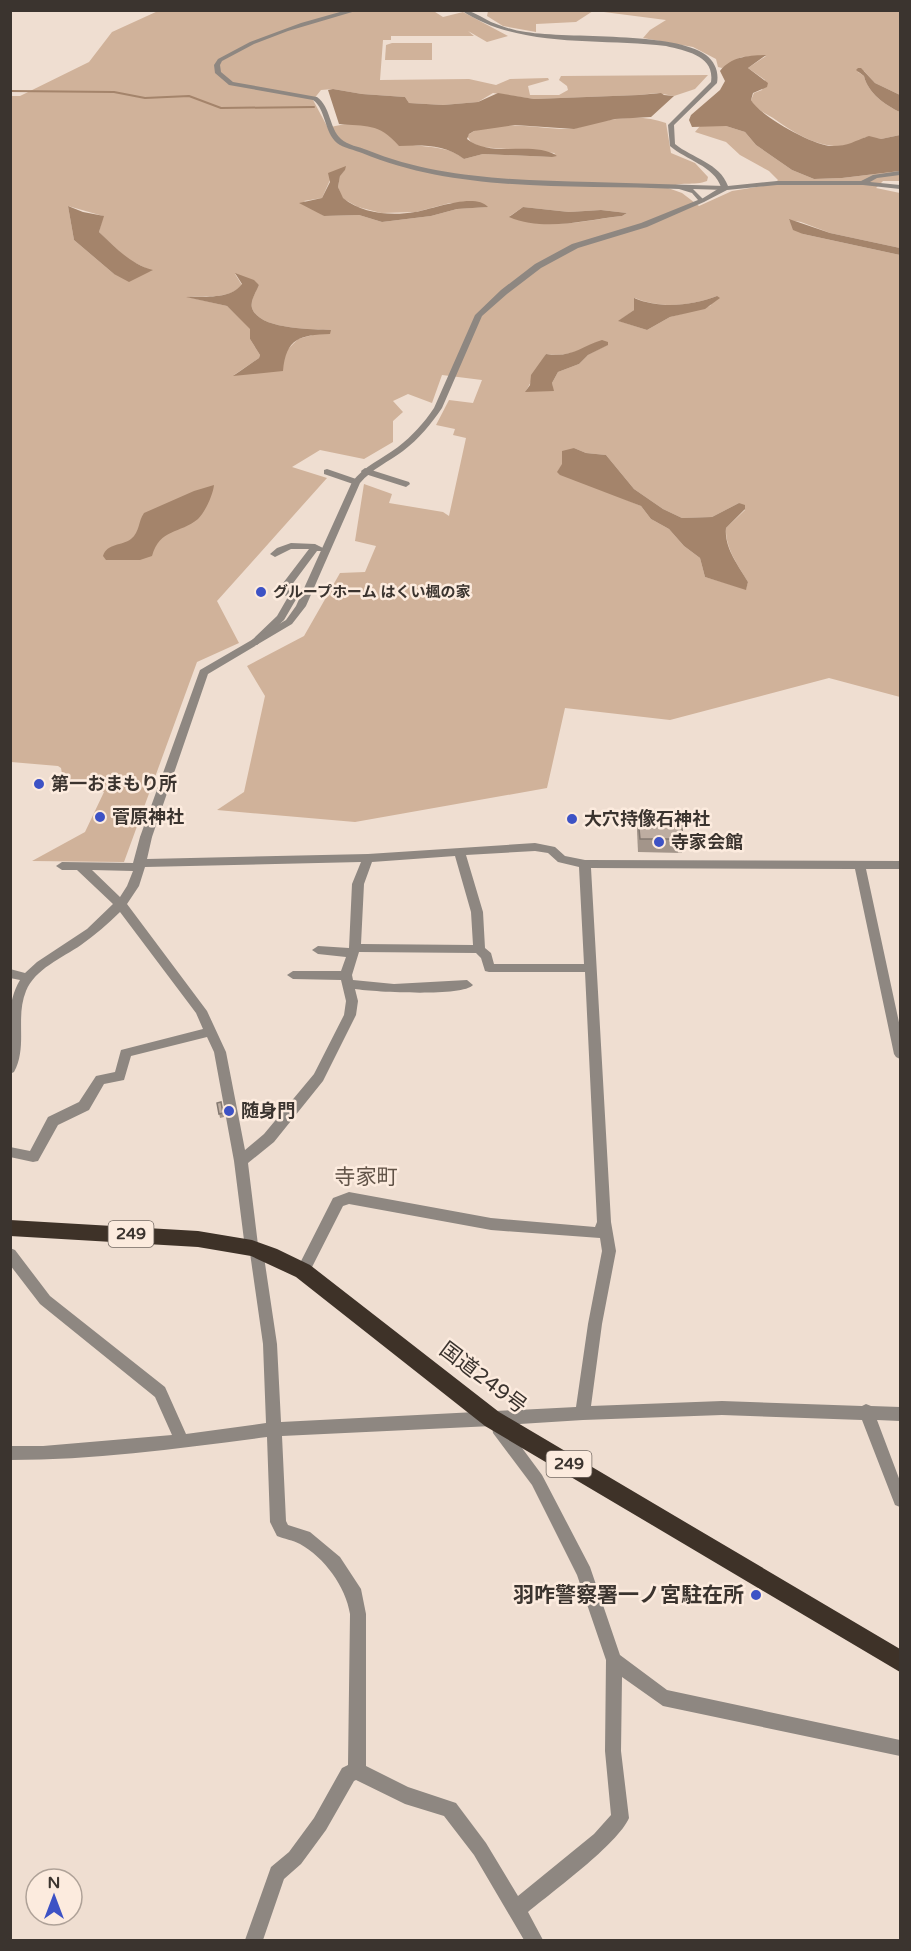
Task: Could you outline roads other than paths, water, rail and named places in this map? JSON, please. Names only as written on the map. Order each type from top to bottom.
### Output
[{"type":"highway","name":"国道249号","points":[[10,1228],[177,1238],[254,1249],[303,1271],[492,1419],[900,1661]]},
{"type":"street","points":[[356,10],[300,24],[253,43],[220,60],[217,65],[218,73],[231,84],[315,98],[322,103],[326,117],[339,141],[353,148],[425,171],[464,178],[725,188],[777,183],[863,183],[900,187]]},
{"type":"street","points":[[464,10],[498,28],[525,34],[641,42],[690,50],[701,55],[713,68],[716,76],[714,83],[671,125],[672,145],[714,171],[725,183],[725,188]]},
{"type":"street","points":[[863,183],[875,176],[900,173]]},
{"type":"street","points":[[680,187],[694,192],[702,201]]},
{"type":"street","points":[[10,1069],[17,1045],[16,1005],[21,987],[28,978],[55,956],[86,936],[120,904],[133,887],[146,837],[204,672],[289,622],[301,606],[356,482],[365,471],[402,448],[430,421],[438,408],[479,315],[504,292],[538,267],[575,246],[644,225],[702,201],[725,188]]},
{"type":"street","points":[[365,471],[406,484]]},
{"type":"street","points":[[327,472],[356,482]]},
{"type":"street","points":[[275,554],[282,548],[294,545],[327,550]]},
{"type":"street","points":[[254,643],[264,632],[277,624],[288,608],[293,596],[282,591],[315,547]]},
{"type":"street","points":[[62,866],[368,858],[535,847],[552,850],[562,859],[585,864],[900,865]]},
{"type":"street","points":[[460,852],[478,911],[481,934],[479,949]]},
{"type":"street","points":[[241,1161],[269,1138],[319,1077],[350,1015],[352,1001],[348,979],[354,951],[358,884],[368,858]]},
{"type":"street","points":[[583,1413],[595,1324],[609,1251],[604,1222],[585,864]]},
{"type":"street","points":[[860,865],[900,1054]]},
{"type":"street","points":[[81,867],[120,904],[201,1011],[220,1052],[241,1161],[270,1344],[278,1522],[283,1531],[304,1537],[334,1562],[355,1595],[357,1771]]},
{"type":"street","points":[[318,950],[479,949],[487,956],[489,968],[590,968]]},
{"type":"street","points":[[10,973],[28,978]]},
{"type":"street","points":[[292,975],[333,977],[348,979],[369,987],[409,990],[467,985]]},
{"type":"street","points":[[10,1152],[33,1157],[53,1121],[84,1106],[100,1080],[120,1076],[125,1053],[210,1032]]},
{"type":"street","points":[[303,1271],[339,1202],[349,1198],[491,1224],[599,1233],[604,1222]]},
{"type":"street","points":[[10,1254],[45,1300],[160,1392],[182,1442]]},
{"type":"street","points":[[10,1453],[42,1453],[182,1442],[275,1429],[583,1413],[722,1408],[866,1411],[900,1414]]},
{"type":"street","points":[[866,1411],[900,1500]]},
{"type":"street","points":[[492,1419],[537,1480],[584,1572],[614,1660],[613,1751],[620,1818],[600,1840],[517,1909]]},
{"type":"street","points":[[614,1660],[663,1698],[900,1748]]},
{"type":"street","points":[[254,1941],[278,1873],[295,1858],[320,1824],[348,1774],[357,1771],[405,1796],[450,1809],[480,1849],[534,1941]]},
{"type":"waterway","points":[[10,91],[114,92],[145,98],[189,96],[221,108],[314,107]]},
{"type":"place","name":"グループホーム はくい楓の家","points":[[261,592]]},
{"type":"place","name":"第一おまもり所","points":[[39,784]]},
{"type":"place","name":"菅原神社","points":[[100,817]]},
{"type":"place","name":"大穴持像石神社","points":[[572,819]]},
{"type":"place","name":"寺家会館","points":[[659,842]]},
{"type":"place","name":"随身門","points":[[229,1111]]},
{"type":"place","name":"羽咋警察署一ノ宮駐在所","points":[[756,1595]]},
{"type":"district","name":"寺家町","points":[[366,1177]]}]
